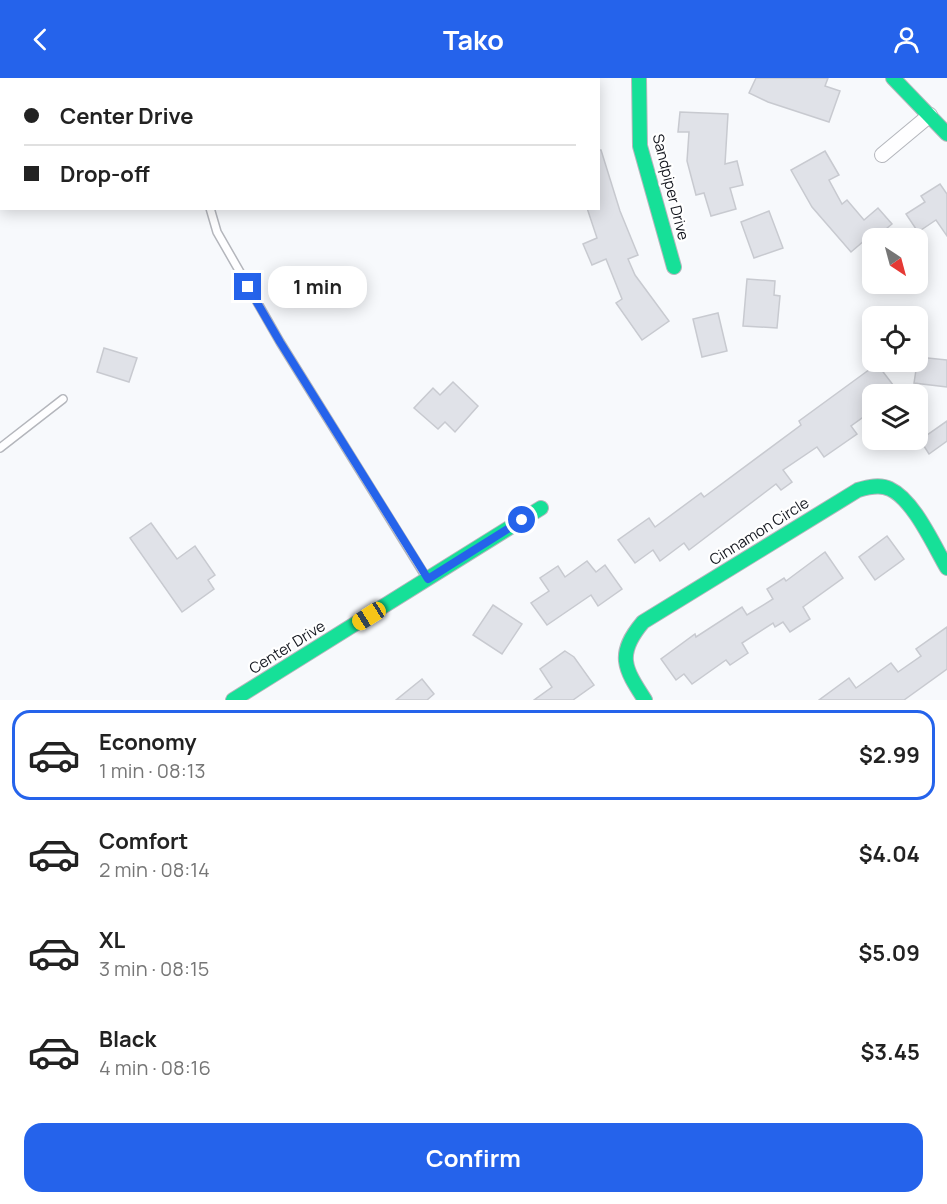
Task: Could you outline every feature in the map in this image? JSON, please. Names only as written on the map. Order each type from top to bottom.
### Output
[{"type":"street","name":"Sandpiper Drive","points":[[639,78],[640,146],[674,267]]},
{"type":"street","points":[[893,78],[947,134]]},
{"type":"street","points":[[882,155],[930,115]]},
{"type":"street","name":"Cinnamon Circle","points":[[645,700],[626,669],[625,652],[628,638],[643,622],[858,490],[877,486],[892,489],[903,498],[947,568]]},
{"type":"street","name":"Center Drive","points":[[233,700],[541,508]]},
{"type":"lane","points":[[211,210],[217,232],[280,342],[428,579]]},
{"type":"lane","points":[[0,448],[63,399]]},
{"type":"building","points":[[756,78],[828,78],[825,86],[840,91],[829,122],[768,102],[749,93]]},
{"type":"building","points":[[680,112],[728,114],[725,164],[737,161],[743,185],[730,188],[736,209],[711,216],[704,193],[696,195],[687,161],[689,132],[678,132]]},
{"type":"building","points":[[601,150],[620,211],[638,255],[628,259],[635,275],[669,321],[642,340],[616,303],[622,299],[606,259],[592,265],[583,244],[597,238],[588,210],[600,210]]},
{"type":"building","points":[[825,151],[839,175],[829,180],[842,204],[847,200],[864,220],[878,208],[892,224],[887,228],[862,228],[862,243],[851,252],[812,207],[791,170]]},
{"type":"building","points":[[940,184],[947,194],[947,236],[936,220],[924,228],[915,228],[906,214],[925,202],[921,196]]},
{"type":"building","points":[[769,211],[783,248],[754,258],[741,222]]},
{"type":"building","points":[[747,279],[775,281],[774,295],[780,296],[777,328],[743,326]]},
{"type":"building","points":[[718,313],[727,351],[702,357],[693,319]]},
{"type":"building","points":[[104,348],[137,358],[129,382],[97,372]]},
{"type":"building","points":[[928,358],[947,360],[947,387],[914,383],[916,372],[928,372]]},
{"type":"building","points":[[866,372],[883,372],[892,384],[862,384],[862,418],[851,426],[857,434],[824,457],[817,447],[783,470],[792,482],[781,490],[776,484],[689,550],[684,543],[660,561],[653,550],[635,563],[618,540],[649,518],[655,527],[701,493],[704,497],[801,425],[799,421]]},
{"type":"building","points":[[453,382],[478,406],[455,432],[445,422],[438,429],[414,408],[433,388],[440,395]]},
{"type":"building","points":[[947,421],[947,441],[929,454],[926,450],[928,434]]},
{"type":"building","points":[[151,523],[177,559],[195,546],[215,575],[208,580],[214,589],[182,612],[130,538]]},
{"type":"building","points":[[887,536],[904,559],[875,580],[859,557]]},
{"type":"building","points":[[825,552],[843,578],[803,607],[810,619],[790,632],[783,622],[775,627],[773,623],[742,643],[748,653],[730,665],[726,660],[692,684],[684,674],[676,680],[661,659],[695,634],[696,637],[742,607],[747,615],[773,599],[767,589],[784,578],[786,581]]},
{"type":"building","points":[[587,561],[596,572],[605,565],[622,589],[598,606],[591,595],[547,625],[531,603],[549,591],[540,578],[558,566],[565,577]]},
{"type":"building","points":[[493,605],[522,624],[502,654],[473,635]]},
{"type":"building","points":[[947,627],[947,669],[904,700],[819,700],[849,678],[856,688],[891,663],[898,672],[921,656],[916,649]]},
{"type":"building","points":[[565,651],[574,657],[594,685],[573,700],[534,700],[552,687],[540,669]]},
{"type":"building","points":[[422,679],[434,694],[427,700],[396,700]]},
{"type":"traffic: fast","points":[[639,78],[640,146],[674,267]]},
{"type":"traffic: fast","points":[[893,78],[947,134]]},
{"type":"traffic: fast","points":[[645,700],[632,679],[626,661],[629,643],[643,622],[858,490],[882,487],[899,495],[923,524],[947,568]]},
{"type":"traffic: fast","points":[[233,700],[541,508]]},
{"type":"route","points":[[248,287],[428,579],[522,520]]}]
